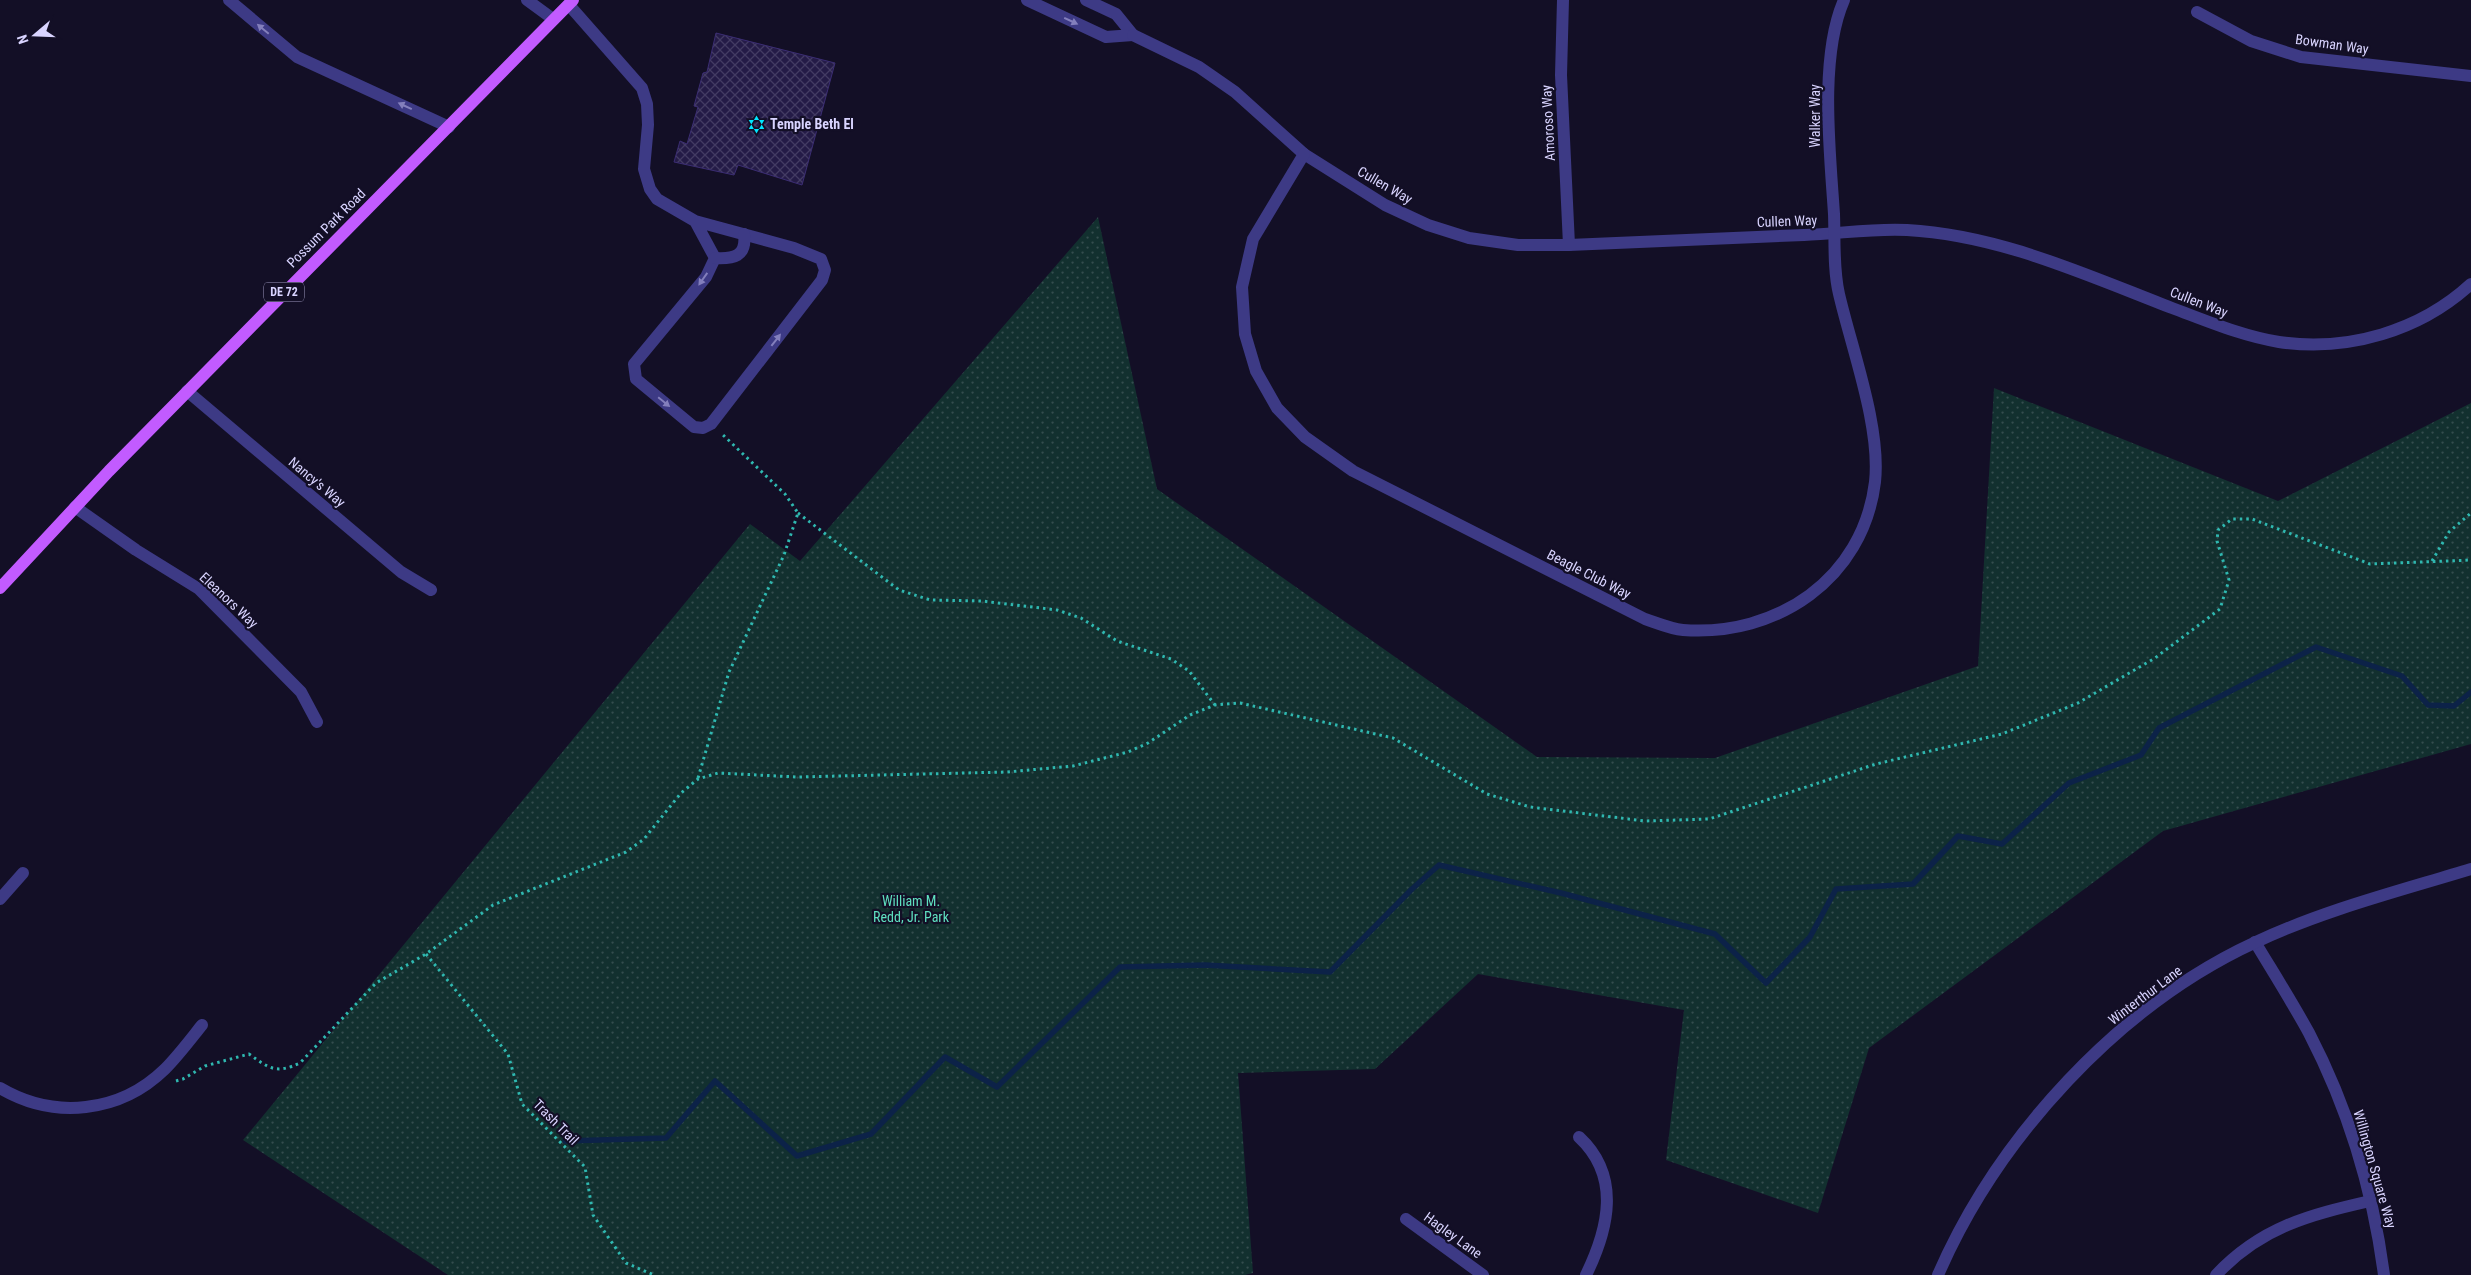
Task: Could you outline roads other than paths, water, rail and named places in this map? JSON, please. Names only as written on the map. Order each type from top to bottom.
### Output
[{"type":"main road","name":"Possum Park Road","points":[[0,588],[187,391],[571,2]]},
{"type":"street","points":[[229,0],[297,57],[449,127]]},
{"type":"street","points":[[527,0],[553,20]]},
{"type":"street","points":[[1027,0],[1106,37],[1133,35]]},
{"type":"street","name":"Cullen Way","points":[[1086,0],[1116,14],[1133,35],[1198,67],[1235,92],[1304,154],[1384,205],[1428,225],[1469,238],[1518,246],[1907,230],[1983,240],[2042,258],[2230,330],[2279,342],[2316,344],[2352,342],[2394,331],[2428,316],[2471,284]]},
{"type":"street","name":"Amoroso Way","points":[[1563,0],[1561,75],[1569,245]]},
{"type":"street","name":"Walker Way","points":[[1835,234],[1828,115],[1831,53],[1844,0]]},
{"type":"street","points":[[571,2],[642,88],[647,104],[648,125],[644,169],[650,189],[658,199],[695,221],[794,248],[820,259],[825,270],[822,280],[711,424],[702,428],[694,427],[636,379],[633,369],[634,364],[706,277],[715,258]]},
{"type":"street","name":"Bowman Way","points":[[2197,12],[2251,41],[2301,57],[2471,76]]},
{"type":"street","name":"Beagle Club Way","points":[[1304,154],[1253,239],[1242,287],[1245,334],[1256,371],[1276,408],[1305,437],[1353,471],[1645,619],[1681,630],[1721,631],[1758,622],[1795,607],[1824,584],[1850,554],[1867,514],[1875,482],[1874,434],[1838,291],[1835,234]]},
{"type":"street","points":[[695,221],[715,258]]},
{"type":"street","points":[[715,258],[731,259],[740,253],[745,243],[744,234]]},
{"type":"street","name":"Nancy's Way","points":[[187,391],[401,572],[431,590]]},
{"type":"street","name":"Eleanors Way","points":[[75,507],[136,550],[199,588],[301,692],[316,722]]},
{"type":"street","name":"Winterthur Lane","points":[[1938,1275],[1986,1185],[2046,1104],[2134,1019],[2200,972],[2255,942],[2323,915],[2471,869]]},
{"type":"street","points":[[0,899],[23,873]]},
{"type":"street","name":"Willington Square Way","points":[[2255,942],[2309,1033],[2327,1071],[2355,1144],[2370,1201],[2384,1275]]},
{"type":"street","points":[[0,1089],[34,1104],[52,1107],[85,1108],[107,1103],[141,1088],[165,1069],[202,1025]]},
{"type":"street","points":[[1579,1137],[1598,1157],[1606,1187],[1607,1211],[1603,1235],[1586,1275]]},
{"type":"street","points":[[2216,1275],[2248,1245],[2269,1232],[2317,1214],[2370,1201]]},
{"type":"street","name":"Hagley Lane","points":[[1406,1219],[1483,1275]]},
{"type":"waterway","points":[[565,1141],[666,1138],[715,1081],[797,1156],[871,1134],[945,1057],[997,1087],[1120,967],[1205,965],[1330,972],[1412,889],[1439,865],[1561,893],[1715,934],[1766,983],[1810,937],[1836,889],[1913,884],[1958,836],[2002,844],[2069,783],[2141,755],[2159,728],[2316,647],[2402,676],[2428,705],[2454,706],[2471,692]]},
{"type":"place","name":"Temple Beth El","points":[[756,124]]},
{"type":"park label","name":"William M. Redd, Jr. Park","points":[[911,910]]}]
